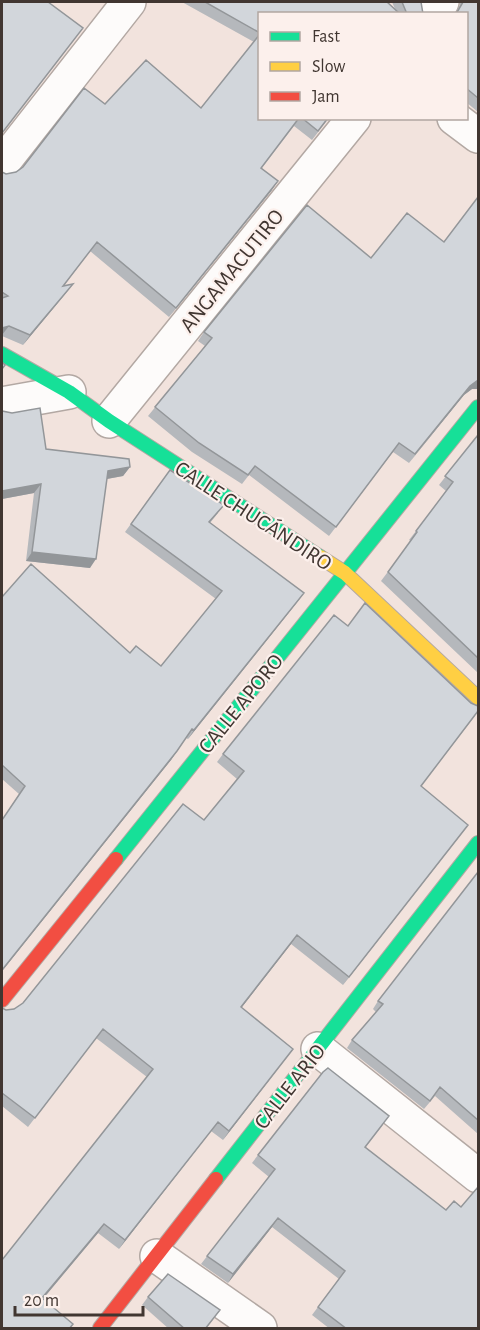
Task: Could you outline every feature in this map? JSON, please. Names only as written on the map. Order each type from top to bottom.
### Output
[{"type":"street","points":[[2,164],[129,2]]},
{"type":"street","name":"ANGAMACUTIRO","points":[[109,421],[352,120]]},
{"type":"street","points":[[457,120],[478,136]]},
{"type":"street","name":"CALLE CHUCÁNDIRO","points":[[2,354],[69,392],[109,421],[345,573],[478,698]]},
{"type":"street","points":[[2,404],[69,392]]},
{"type":"street","name":"CALLE APORO","points":[[2,1000],[478,407]]},
{"type":"street","name":"CALLE ARIO","points":[[100,1329],[478,843]]},
{"type":"street","points":[[318,1049],[478,1176]]},
{"type":"street","points":[[157,1256],[260,1329]]},
{"type":"building","points":[[2,2],[48,2],[83,28],[2,133]]},
{"type":"building","points":[[205,2],[387,2],[398,12],[258,12],[258,32]]},
{"type":"building","points":[[402,2],[421,2],[423,12],[406,12]]},
{"type":"building","points":[[463,2],[478,2],[478,98],[468,90],[468,12],[457,12]]},
{"type":"building","points":[[258,37],[258,120],[297,120],[261,168],[278,181],[176,308],[97,242],[63,286],[73,284],[30,335],[9,326],[2,328],[2,298],[8,296],[2,292],[2,172],[6,174],[16,172],[23,167],[84,88],[105,104],[146,60],[201,108]]},
{"type":"building","points":[[304,120],[326,120],[318,131]]},
{"type":"building","points":[[478,197],[478,380],[470,386],[415,454],[399,443],[336,527],[255,466],[248,475],[199,443],[155,407],[212,338],[204,332],[307,205],[371,258],[407,213],[444,242]]},
{"type":"building","points":[[40,408],[46,449],[129,459],[130,467],[108,471],[96,559],[32,552],[41,484],[2,491],[2,411],[12,413]]},
{"type":"building","points":[[478,435],[478,658],[388,572],[453,482],[445,476]]},
{"type":"building","points":[[170,470],[224,505],[209,522],[304,593],[194,730],[192,729],[177,751],[2,970],[2,820],[25,786],[2,765],[2,597],[31,564],[130,653],[136,646],[161,666],[222,591],[131,524]]},
{"type":"building","points":[[365,603],[471,703],[478,706],[478,711],[421,786],[468,825],[349,977],[297,935],[241,1007],[293,1049],[229,1131],[218,1122],[125,1240],[104,1224],[42,1298],[73,1324],[69,1329],[2,1329],[2,1260],[153,1069],[103,1029],[35,1118],[2,1093],[2,1008],[14,1009],[23,1003],[183,804],[204,820],[244,771],[223,754],[334,615],[348,626]]},
{"type":"building","points":[[478,872],[478,1120],[440,1087],[430,1101],[352,1040],[383,1004],[378,1001]]},
{"type":"building","points":[[328,1068],[389,1116],[365,1147],[446,1210],[454,1201],[461,1207],[478,1187],[478,1329],[347,1329],[318,1307],[345,1271],[278,1218],[233,1274],[207,1256],[275,1169],[258,1155]]},
{"type":"building","points":[[168,1274],[220,1310],[205,1329],[185,1329],[148,1297]]},
{"type":"traffic: fast","points":[[2,354],[69,392],[109,421],[320,557]]},
{"type":"traffic: fast","points":[[116,859],[478,407]]},
{"type":"traffic: fast","points":[[216,1179],[478,843]]},
{"type":"traffic: slow","points":[[320,557],[345,573],[478,698]]},
{"type":"traffic: jam","points":[[2,1000],[116,859]]},
{"type":"traffic: jam","points":[[100,1328],[216,1179]]}]
